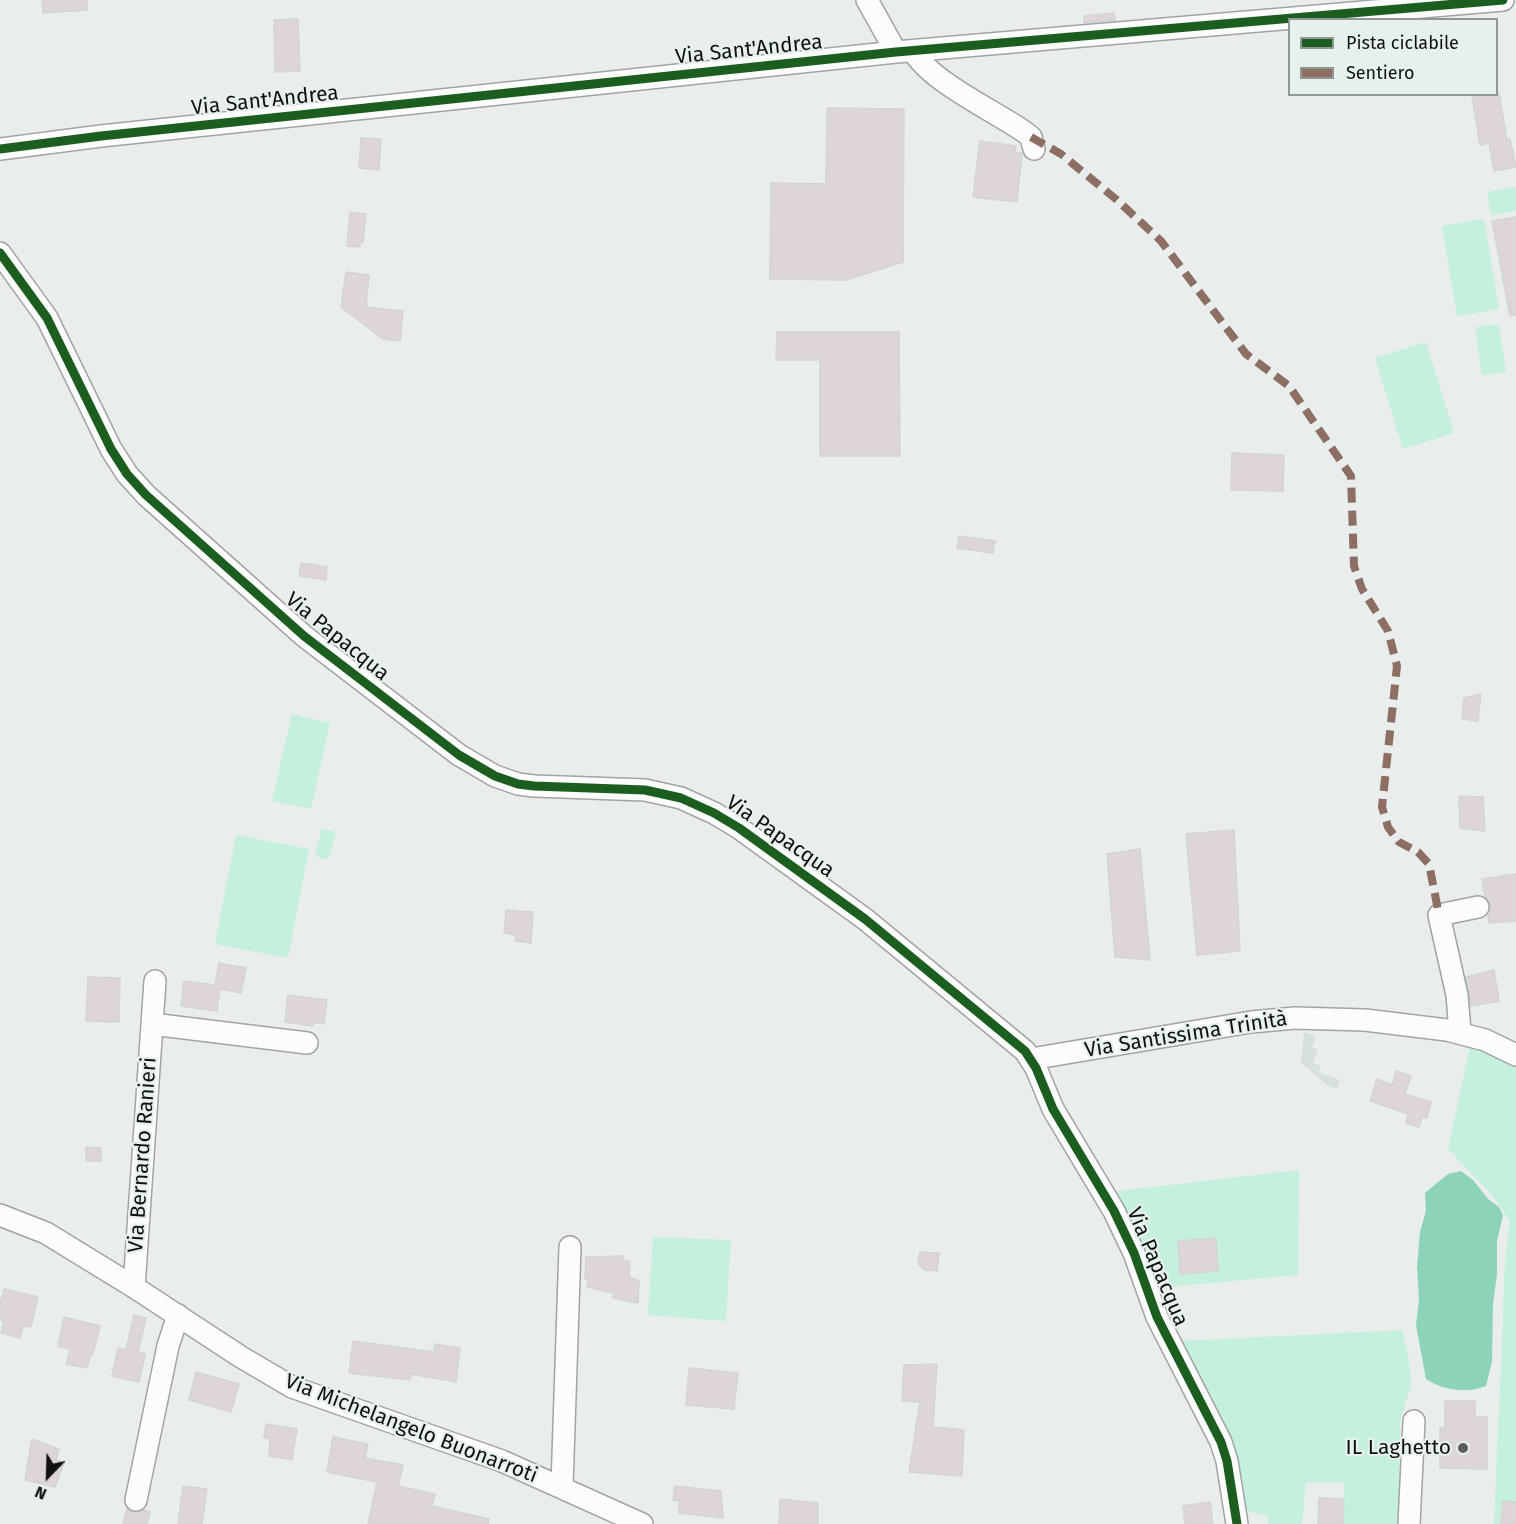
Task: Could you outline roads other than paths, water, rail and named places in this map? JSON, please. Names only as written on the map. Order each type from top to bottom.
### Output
[{"type":"street","points":[[867,0],[905,52],[921,62],[933,74],[1026,133],[1034,149]]},
{"type":"street","name":"Via Sant'Andrea","points":[[1355,18],[1421,13],[1503,0]]},
{"type":"street","name":"Via Sant'Andrea","points":[[0,149],[101,136],[905,52],[1288,23]]},
{"type":"street","name":"Via Papacqua","points":[[0,254],[47,318],[111,449],[133,481],[255,594],[323,651],[464,759],[495,776],[518,784],[534,786],[645,790],[681,798],[714,813],[740,828],[865,919],[1013,1040],[1031,1059],[1053,1109],[1119,1221],[1134,1253],[1157,1317],[1221,1442],[1227,1461],[1237,1524]]},
{"type":"street","points":[[1460,1032],[1457,995],[1438,915],[1478,907]]},
{"type":"street","name":"Via Bernardo Ranieri","points":[[134,1287],[155,981]]},
{"type":"street","name":"Via Santissima Trinità","points":[[1031,1059],[1174,1034],[1284,1018],[1365,1020],[1460,1032],[1485,1040],[1516,1055]]},
{"type":"street","points":[[152,1024],[307,1043]]},
{"type":"street","name":"Via Michelangelo Buonarroti","points":[[0,1215],[46,1233],[292,1387],[502,1461],[562,1486],[621,1520],[642,1524]]},
{"type":"street","points":[[562,1486],[570,1247]]},
{"type":"street","points":[[136,1500],[168,1346],[178,1316]]},
{"type":"street","points":[[1409,1524],[1414,1421]]},
{"type":"place","name":"IL Laghetto","points":[[1463,1448]]}]
